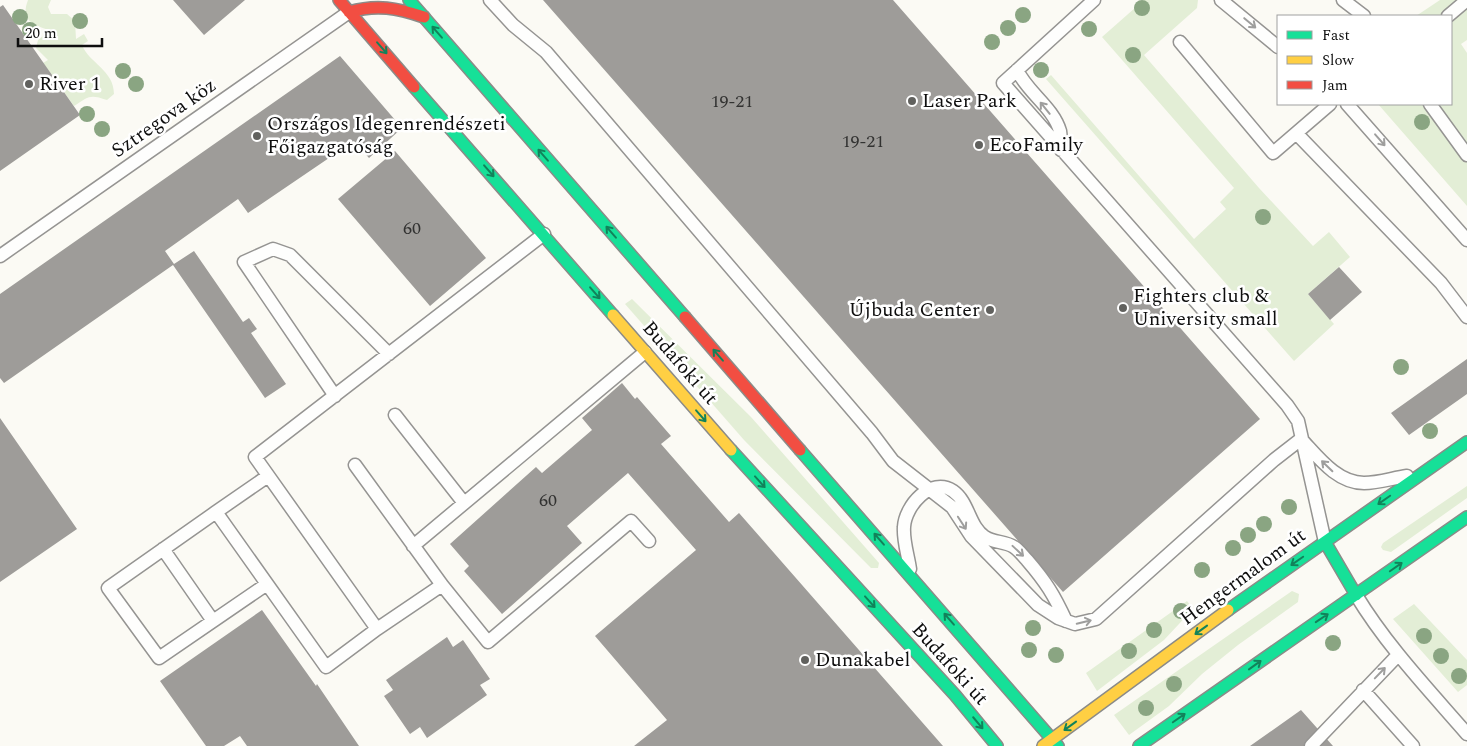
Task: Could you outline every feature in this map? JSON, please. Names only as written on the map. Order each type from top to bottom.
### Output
[{"type":"main road","name":"Budafoki út","points":[[339,0],[350,6],[727,446],[955,695],[997,746]]},
{"type":"main road","name":"Budafoki út","points":[[409,0],[911,576],[1051,744]]},
{"type":"main road","points":[[350,6],[371,4],[394,8],[424,17]]},
{"type":"main road","name":"Hengermalom út","points":[[1051,744],[1325,542],[1467,442]]},
{"type":"main road","points":[[1140,746],[1467,517]]},
{"type":"main road","points":[[1325,542],[1356,594]]},
{"type":"lane","points":[[490,0],[513,25],[546,52],[716,248],[866,425],[893,461],[952,507],[970,536],[1038,605],[1066,621],[1075,624],[1096,619],[1274,460],[1301,439]]},
{"type":"lane","points":[[1094,0],[1004,83],[1287,405],[1298,421],[1325,542]]},
{"type":"lane","points":[[1221,0],[1277,46]]},
{"type":"lane","points":[[1343,0],[1363,15]]},
{"type":"lane","points":[[1449,15],[1467,0]]},
{"type":"lane","name":"Sztregova köz","points":[[0,256],[350,6]]},
{"type":"lane","points":[[1180,42],[1273,153],[1329,105]]},
{"type":"lane","points":[[1018,70],[1023,82],[1048,111],[1060,130],[1061,150]]},
{"type":"lane","points":[[1348,105],[1467,240]]},
{"type":"lane","points":[[1431,105],[1467,155]]},
{"type":"lane","points":[[1297,134],[1441,283],[1467,317]]},
{"type":"lane","points":[[377,629],[255,457],[544,234]]},
{"type":"lane","points":[[335,396],[244,262],[273,249],[290,255],[389,354]]},
{"type":"lane","points":[[414,546],[645,352]]},
{"type":"lane","points":[[395,415],[464,504]]},
{"type":"lane","points":[[1301,439],[1331,471],[1348,480],[1364,483],[1422,474]]},
{"type":"lane","points":[[356,465],[442,586],[488,642],[631,521],[648,541]]},
{"type":"lane","points":[[267,584],[160,658],[108,588],[268,476]]},
{"type":"lane","points":[[911,576],[904,525],[907,514],[914,502],[930,488],[941,485],[952,490],[962,500],[980,532],[985,537],[1016,548],[1048,585],[1066,621]]},
{"type":"lane","points":[[216,512],[326,667],[377,629],[442,586]]},
{"type":"lane","points":[[163,549],[213,621]]},
{"type":"lane","points":[[1356,594],[1376,626],[1398,655],[1467,734]]},
{"type":"lane","points":[[1311,746],[1398,655]]},
{"type":"lane","points":[[1363,690],[1413,746]]},
{"type":"green space","points":[[28,0],[51,0],[48,7],[51,14],[67,14],[75,21],[76,39],[84,34],[88,41],[82,45],[85,51],[106,73],[113,86],[114,94],[107,100],[90,97],[74,106],[43,63],[48,60],[36,48],[38,40],[48,30],[29,21],[26,13]]},
{"type":"green space","points":[[1144,0],[1198,0],[1197,8],[1144,55],[1259,188],[1313,246],[1329,232],[1350,257],[1308,294],[1334,324],[1294,361],[1046,79],[1051,75],[1194,239],[1226,209],[1220,202],[1234,188],[1102,37]]},
{"type":"green space","points":[[1440,0],[1467,0],[1467,40],[1461,44],[1467,53],[1467,206],[1379,105],[1452,105],[1452,15],[1418,15]]},
{"type":"green space","points":[[632,299],[751,417],[879,563],[878,568],[871,568],[744,440],[625,304]]},
{"type":"green space","points":[[1467,486],[1467,498],[1391,552],[1383,550],[1381,547],[1383,543]]},
{"type":"green space","points":[[1292,591],[1299,594],[1298,602],[1238,645],[1202,674],[1169,706],[1129,735],[1114,715]]},
{"type":"green space","points":[[1187,601],[1193,609],[1164,640],[1097,691],[1086,673]]},
{"type":"green space","points":[[1414,604],[1467,660],[1467,685],[1458,692],[1393,619]]},
{"type":"building","points":[[173,0],[245,0],[204,35]]},
{"type":"building","name":"Újbuda Center","points":[[543,0],[893,0],[1260,419],[1063,592]]},
{"type":"building","name":"River 1","points":[[3,5],[80,115],[0,171],[0,7]]},
{"type":"building","points":[[340,56],[402,128],[369,158],[354,141],[248,213],[238,199],[165,251],[174,264],[194,251],[243,322],[249,318],[257,329],[251,333],[286,384],[265,398],[173,265],[4,383],[0,378],[0,294]]},
{"type":"building","points":[[395,151],[486,258],[430,306],[338,199]]},
{"type":"building","points":[[1339,267],[1362,292],[1330,320],[1308,294]]},
{"type":"building","points":[[1467,359],[1467,394],[1409,435],[1391,413]]},
{"type":"building","points":[[622,383],[635,399],[637,397],[671,436],[661,444],[729,522],[739,513],[943,746],[634,746],[667,720],[595,636],[696,550],[628,473],[567,526],[582,543],[502,614],[464,571],[469,566],[450,544],[536,467],[542,473],[592,430],[582,418]]},
{"type":"building","points":[[0,418],[77,529],[0,582]]},
{"type":"building","points":[[262,610],[316,686],[317,684],[359,746],[247,746],[240,736],[224,746],[206,746],[160,681]]},
{"type":"building","points":[[447,637],[453,647],[463,640],[490,679],[480,685],[487,695],[427,738],[420,727],[410,734],[384,696],[393,690],[386,680]]},
{"type":"building","points":[[1301,710],[1333,746],[1250,746]]},
{"type":"traffic: fast","points":[[409,0],[685,317]]},
{"type":"traffic: fast","points":[[414,87],[613,315]]},
{"type":"traffic: fast","points":[[1228,610],[1467,442]]},
{"type":"traffic: fast","points":[[731,450],[955,695],[997,746]]},
{"type":"traffic: fast","points":[[800,450],[1058,746]]},
{"type":"traffic: fast","points":[[1139,746],[1467,517]]},
{"type":"traffic: fast","points":[[1325,542],[1356,595]]},
{"type":"traffic: slow","points":[[613,315],[731,450]]},
{"type":"traffic: slow","points":[[1043,746],[1228,610]]},
{"type":"traffic: jam","points":[[339,0],[414,87]]},
{"type":"traffic: jam","points":[[349,12],[369,8],[387,8],[424,17]]},
{"type":"traffic: jam","points":[[685,317],[800,450]]},
{"type":"place","name":"River 1","points":[[29,84]]},
{"type":"place","name":"Laser Park","points":[[912,101]]},
{"type":"place","name":"Országos Idegenrendészeti Főigazgatóság","points":[[257,136]]},
{"type":"place","name":"EcoFamily","points":[[979,145]]},
{"type":"place","name":"Fighters club & University small","points":[[1123,308]]},
{"type":"place","name":"Újbuda Center","points":[[990,310]]},
{"type":"place","name":"Dunakabel","points":[[805,660]]}]
